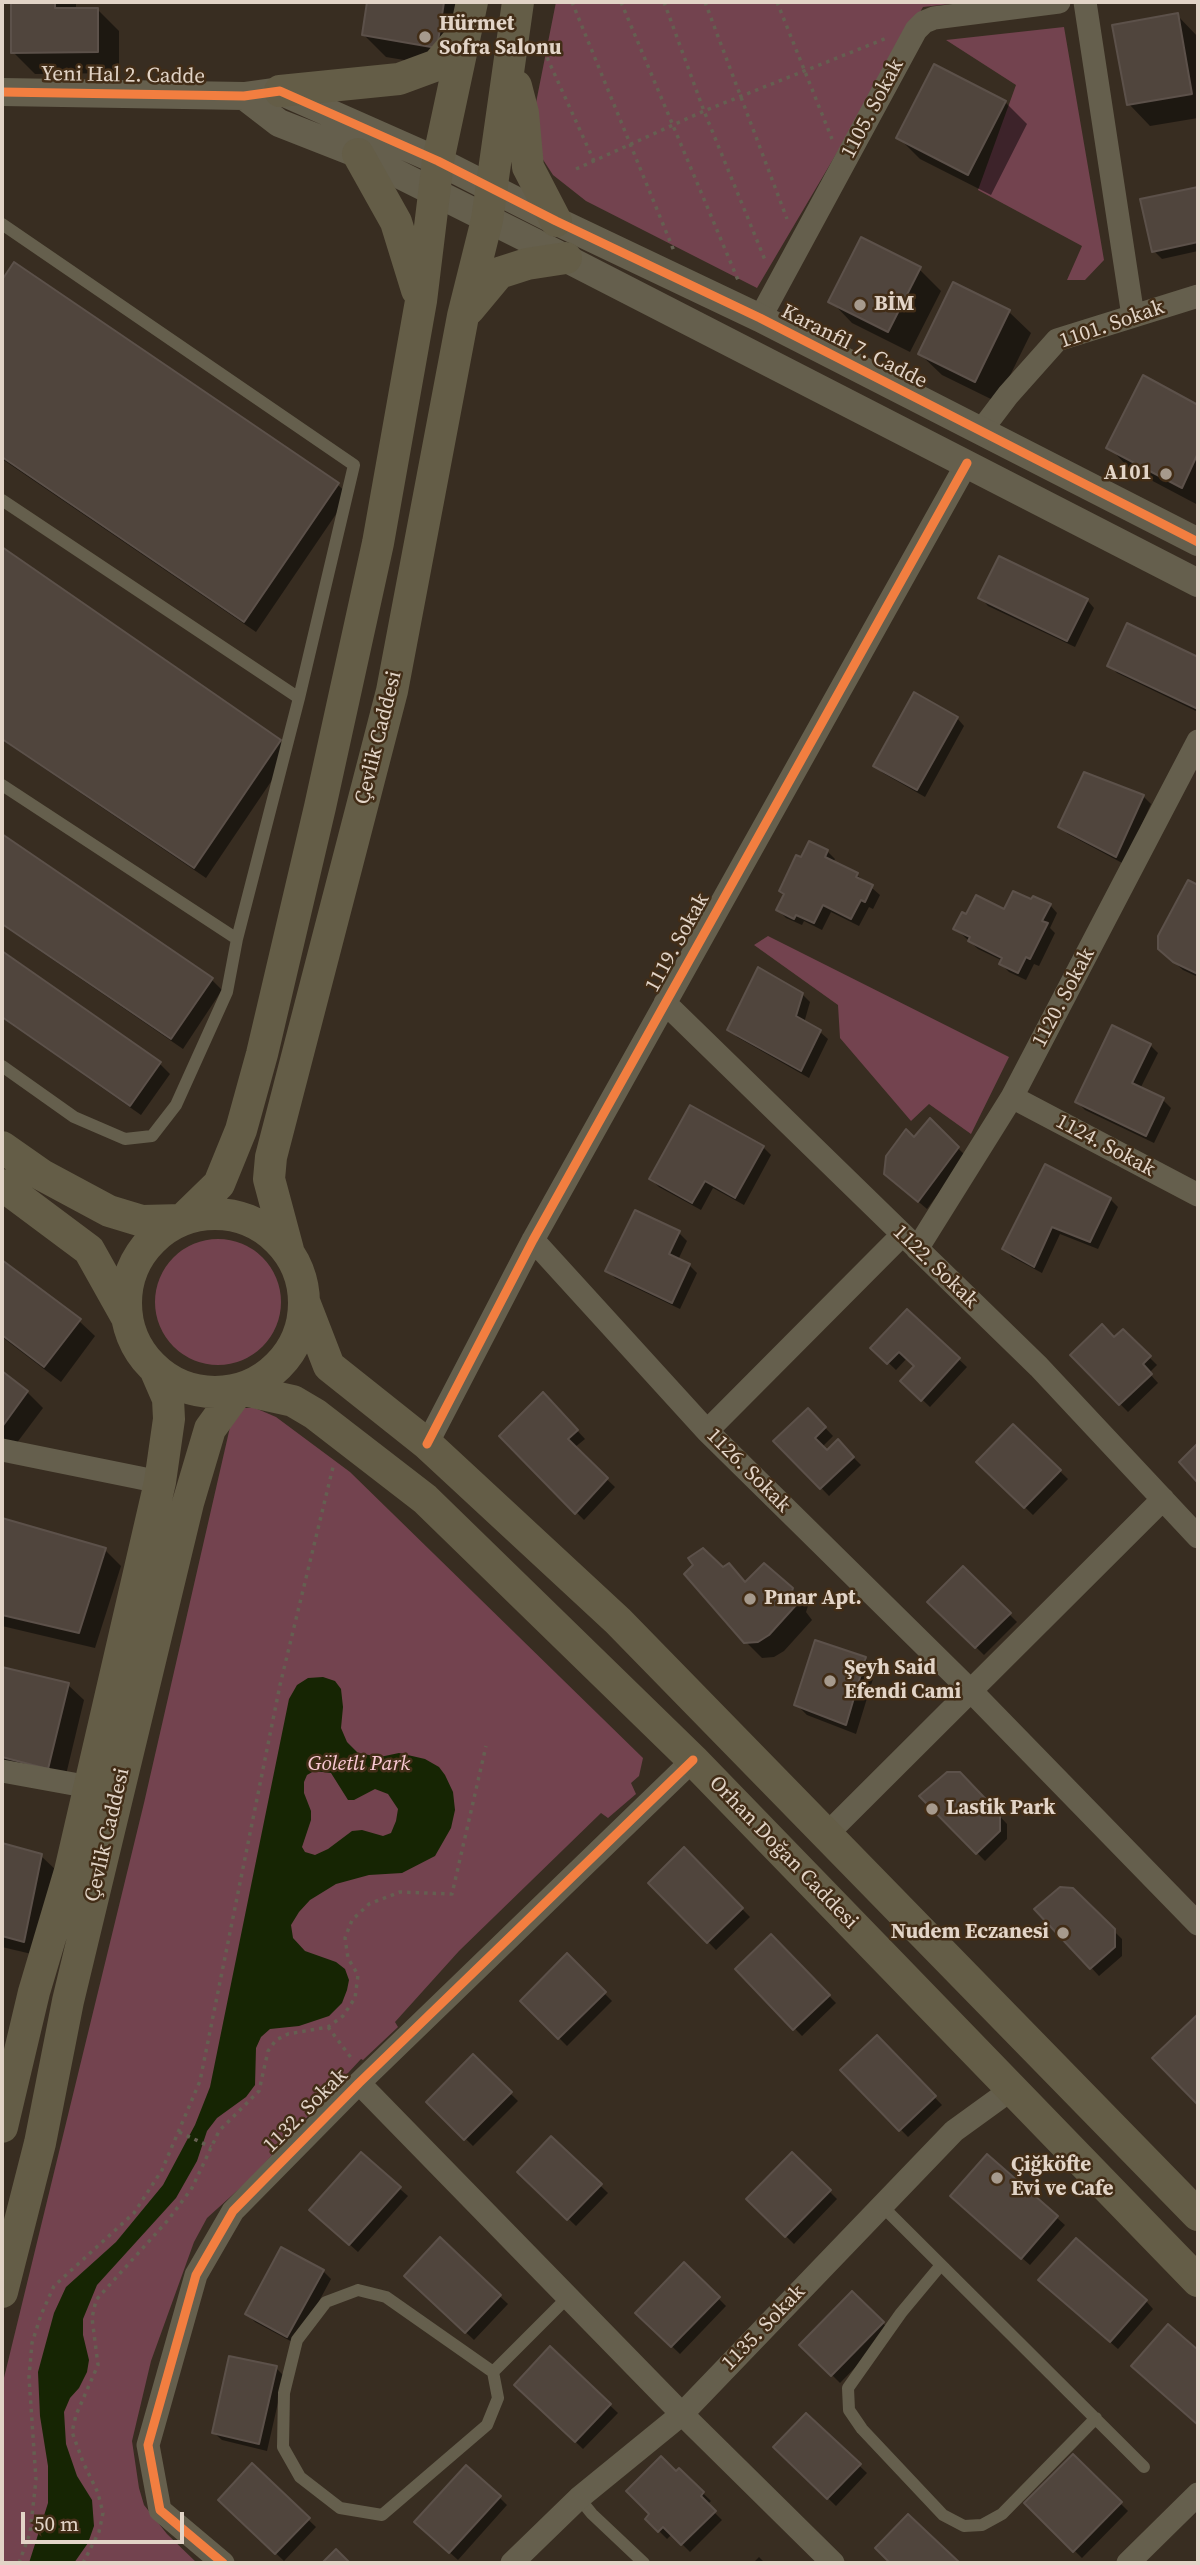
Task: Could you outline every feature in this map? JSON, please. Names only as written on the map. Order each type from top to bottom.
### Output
[{"type":"main road","points":[[518,2],[510,64],[523,113],[528,167],[556,221]]},
{"type":"main road","points":[[280,90],[399,79],[437,65],[468,17]]},
{"type":"main road","points":[[439,160],[468,17]]},
{"type":"main road","name":"Çevlik Caddesi","points":[[288,1250],[269,1179],[271,1157],[393,691],[463,316],[487,220],[510,64]]},
{"type":"main road","points":[[358,155],[396,222],[421,302]]},
{"type":"main road","name":"Çevlik Caddesi","points":[[182,1220],[219,1184],[242,1130],[262,1054],[378,543],[421,302],[439,160]]},
{"type":"main road","points":[[463,316],[499,273],[527,264],[566,258]]},
{"type":"main road","points":[[2,1147],[41,1175],[109,1211],[142,1221],[182,1220],[212,1213],[242,1217],[268,1230],[288,1250],[301,1276],[305,1304],[329,1366],[426,1444],[618,1621],[1198,2215]]},
{"type":"main road","points":[[4,1192],[89,1250],[127,1317],[136,1346],[155,1370],[181,1386],[211,1392],[239,1389],[265,1377],[286,1358],[300,1333],[305,1304]]},
{"type":"main road","points":[[127,1317],[127,1287],[137,1259],[156,1235],[182,1220]]},
{"type":"main road","name":"Çevlik Caddesi","points":[[2,2127],[34,1992],[70,1871],[160,1482],[169,1419],[169,1399],[155,1370]]},
{"type":"main road","name":"Çevlik Caddesi","points":[[2,2292],[40,2143],[68,2001],[188,1503],[210,1429],[239,1389]]},
{"type":"main road","name":"Orhan Doğan Caddesi","points":[[239,1389],[293,1401],[316,1414],[425,1499],[693,1760],[1198,2281]]},
{"type":"main road","points":[[2,2043],[34,1992]]},
{"type":"street","name":"1105. Sokak","points":[[760,318],[916,30],[924,22],[976,11],[1059,2]]},
{"type":"street","points":[[1085,2],[1133,316]]},
{"type":"street","name":"Yeni Hal 2. Cadde","points":[[2,92],[244,96],[280,90]]},
{"type":"street","name":"Karanfil 7. Cadde","points":[[280,90],[439,160],[556,221],[760,318],[1198,542]]},
{"type":"street","points":[[244,96],[279,123],[358,155],[566,258],[1198,583]]},
{"type":"street","name":"1101. Sokak","points":[[981,432],[1008,395],[1057,340],[1198,296]]},
{"type":"street","name":"1119. Sokak","points":[[426,1444],[533,1240],[967,463]]},
{"type":"street","name":"1120. Sokak","points":[[707,1431],[909,1242],[1012,1097],[1198,741]]},
{"type":"street","name":"1122. Sokak","points":[[665,1003],[1039,1367],[1198,1537]]},
{"type":"street","name":"1124. Sokak","points":[[1012,1097],[1198,1195]]},
{"type":"street","name":"1126. Sokak","points":[[533,1240],[707,1431],[972,1692],[1198,1924]]},
{"type":"street","points":[[2,1450],[160,1482]]},
{"type":"street","points":[[826,1835],[1163,1499]]},
{"type":"street","name":"1132. Sokak","points":[[223,2563],[160,2510],[148,2445],[196,2275],[233,2211],[363,2079],[693,1760]]},
{"type":"street","points":[[2,1771],[90,1787]]},
{"type":"street","points":[[363,2079],[681,2414],[833,2563]]},
{"type":"street","name":"1135. Sokak","points":[[512,2563],[579,2498],[681,2414],[954,2131],[1012,2088]]},
{"type":"street","points":[[1128,2563],[1198,2494]]},
{"type":"lane","points":[[2,224],[354,465],[299,698],[237,939],[227,992],[176,1105],[152,1136],[125,1139],[74,1117],[2,1066]]},
{"type":"lane","points":[[2,500],[299,698]]},
{"type":"lane","points":[[2,785],[237,939]]},
{"type":"lane","points":[[882,2206],[1144,2468]]},
{"type":"lane","points":[[941,2265],[901,2313],[848,2388],[849,2410],[862,2429],[943,2515],[964,2526],[982,2525],[1002,2514],[1096,2418]]},
{"type":"lane","points":[[358,2290],[386,2297],[493,2372],[498,2398],[487,2425],[382,2515],[340,2508],[300,2477],[282,2447],[284,2393],[297,2340],[326,2302],[358,2290]]},
{"type":"lane","points":[[493,2372],[568,2297]]},
{"type":"lane","points":[[579,2498],[592,2514],[644,2563]]},
{"type":"path","points":[[572,2],[675,253]]},
{"type":"path","points":[[621,2],[743,291]]},
{"type":"path","points":[[664,2],[704,111],[776,288]]},
{"type":"path","points":[[705,2],[788,219]]},
{"type":"path","points":[[777,2],[843,164]]},
{"type":"path","points":[[576,169],[704,111],[888,37]]},
{"type":"path","points":[[540,40],[594,161]]},
{"type":"path","points":[[19,2563],[30,2533],[35,2489],[29,2377],[32,2343],[54,2286],[134,2213],[162,2170],[200,2081],[280,1685],[333,1467]]},
{"type":"path","points":[[83,2563],[99,2532],[103,2513],[98,2493],[72,2432],[76,2415],[98,2365],[92,2318],[96,2300],[192,2188],[211,2147],[229,2120],[259,2091],[268,2051],[276,2040],[288,2034],[328,2027],[343,2016],[355,1998],[358,1975],[348,1958],[345,1938],[352,1920],[369,1904],[400,1892],[452,1894],[486,1746]]},
{"type":"path","points":[[328,2027],[363,2079]]},
{"type":"path","points":[[179,2132],[211,2147]]},
{"type":"green space","points":[[556,2],[967,2],[923,7],[757,288],[586,201],[553,175],[529,138]]},
{"type":"green space","points":[[1064,27],[1104,260],[1085,280],[1067,280],[1082,246],[978,190],[1016,85],[946,40]]},
{"type":"green space","points":[[768,936],[1009,1057],[971,1134],[929,1104],[911,1121],[840,1038],[838,1005],[754,945]]},
{"type":"green space","points":[[218,1239],[242,1244],[263,1257],[276,1278],[281,1302],[276,1326],[263,1347],[242,1360],[218,1365],[194,1360],[173,1347],[160,1326],[155,1302],[160,1278],[173,1257],[194,1244]]},
{"type":"green space","name":"Göletli Park","points":[[243,1408],[255,1408],[276,1417],[350,1472],[643,1758],[639,1776],[631,1783],[636,1794],[608,1818],[601,1813],[459,1951],[395,2022],[398,2027],[361,2059],[249,2180],[207,2218],[194,2242],[151,2361],[132,2441],[144,2505],[167,2534],[197,2563],[2,2563],[2,2386],[144,1803],[233,1414]]},
{"type":"shaded area","points":[[323,1677],[335,1681],[341,1689],[341,1728],[347,1742],[358,1753],[380,1757],[399,1753],[425,1759],[439,1767],[453,1792],[455,1810],[451,1828],[435,1856],[402,1873],[369,1875],[336,1884],[310,1900],[291,1925],[293,1938],[305,1951],[336,1962],[345,1969],[349,1980],[342,2003],[329,2016],[299,2026],[270,2029],[261,2037],[256,2048],[255,2085],[246,2097],[217,2118],[207,2131],[197,2161],[176,2198],[97,2285],[83,2319],[83,2335],[89,2360],[87,2372],[64,2412],[66,2444],[77,2476],[92,2500],[94,2526],[88,2543],[74,2563],[29,2563],[48,2503],[48,2466],[40,2416],[38,2372],[54,2313],[66,2287],[116,2242],[163,2185],[195,2125],[210,2087],[289,1699],[297,1685],[308,1678]],"holes":[[[314,1771],[331,1773],[348,1800],[354,1800],[375,1789],[388,1794],[398,1809],[391,1833],[383,1836],[362,1830],[352,1831],[315,1855],[305,1852],[302,1847],[311,1820],[311,1811],[304,1793],[304,1782],[307,1775]]]},
{"type":"building","points":[[11,2],[55,2],[55,8],[98,8],[98,52],[11,53]]},
{"type":"building","points":[[367,2],[444,2],[437,48],[362,35]]},
{"type":"building","points":[[1178,13],[1192,94],[1127,105],[1112,25]]},
{"type":"building","points":[[934,64],[1006,101],[968,175],[896,138]]},
{"type":"building","points":[[1198,187],[1198,242],[1152,252],[1140,199]]},
{"type":"building","points":[[861,237],[921,267],[888,332],[828,302]]},
{"type":"building","points":[[14,262],[339,483],[244,622],[2,457],[2,280]]},
{"type":"building","points":[[953,282],[1010,310],[975,382],[918,354]]},
{"type":"building","points":[[1143,375],[1198,405],[1198,453],[1182,488],[1106,448]]},
{"type":"building","points":[[2,547],[281,740],[194,868],[2,739]]},
{"type":"building","points":[[999,556],[1088,599],[1067,641],[978,598]]},
{"type":"building","points":[[1127,623],[1198,657],[1198,709],[1107,666]]},
{"type":"building","points":[[914,692],[958,717],[917,790],[873,766]]},
{"type":"building","points":[[1084,772],[1144,795],[1116,857],[1058,827]]},
{"type":"building","points":[[2,834],[213,978],[171,1039],[2,924]]},
{"type":"building","points":[[809,841],[828,850],[825,857],[858,873],[856,877],[873,885],[865,902],[861,900],[851,919],[823,905],[814,923],[796,915],[794,919],[776,910],[784,894],[779,891],[796,855],[801,857]]},
{"type":"building","points":[[1188,880],[1198,885],[1198,974],[1173,962],[1158,949],[1158,936]]},
{"type":"building","points":[[1013,891],[1051,904],[1042,921],[1048,923],[1030,959],[1026,957],[1018,973],[999,964],[1002,958],[968,941],[970,937],[953,929],[962,912],[966,914],[976,895],[1004,909]]},
{"type":"building","points":[[2,951],[161,1062],[130,1106],[2,1017]]},
{"type":"building","points":[[758,967],[803,993],[796,1016],[821,1030],[801,1071],[727,1030]]},
{"type":"building","points":[[1112,1025],[1151,1044],[1132,1083],[1164,1098],[1146,1136],[1075,1102]]},
{"type":"building","points":[[690,1105],[764,1146],[735,1198],[705,1181],[692,1203],[649,1179]]},
{"type":"building","points":[[930,1118],[959,1147],[918,1202],[884,1174],[886,1156],[906,1129],[914,1137]]},
{"type":"building","points":[[1045,1164],[1111,1198],[1090,1242],[1052,1227],[1034,1267],[1002,1249]]},
{"type":"building","points":[[635,1210],[680,1231],[669,1254],[690,1264],[672,1303],[605,1271]]},
{"type":"building","points":[[2,1260],[81,1319],[44,1367],[2,1335]]},
{"type":"building","points":[[907,1309],[960,1358],[921,1401],[900,1381],[914,1366],[899,1352],[887,1364],[870,1348]]},
{"type":"building","points":[[1102,1324],[1114,1337],[1123,1329],[1151,1356],[1143,1364],[1152,1374],[1119,1405],[1070,1355]]},
{"type":"building","points":[[2,1371],[28,1391],[2,1427]]},
{"type":"building","points":[[543,1392],[578,1430],[568,1439],[608,1478],[575,1514],[499,1436]]},
{"type":"building","points":[[808,1408],[826,1427],[815,1438],[827,1450],[838,1439],[854,1457],[820,1489],[773,1441]]},
{"type":"building","points":[[1013,1424],[1061,1470],[1024,1508],[976,1462]]},
{"type":"building","points":[[1198,1443],[1198,1483],[1179,1462]]},
{"type":"building","points":[[2,1518],[106,1548],[79,1633],[2,1615]]},
{"type":"building","name":"Pınar Apt.","points":[[703,1548],[723,1567],[729,1563],[745,1582],[764,1563],[793,1588],[791,1595],[797,1604],[769,1635],[758,1642],[744,1643],[684,1574],[693,1565],[688,1558]]},
{"type":"building","points":[[963,1566],[1011,1613],[975,1648],[927,1602]]},
{"type":"building","name":"Şeyh Said Efendi Cami","points":[[815,1640],[866,1657],[846,1725],[794,1705]]},
{"type":"building","points":[[2,1667],[69,1683],[48,1769],[2,1757]]},
{"type":"building","points":[[947,1772],[960,1772],[1000,1814],[1000,1831],[976,1854],[919,1796]]},
{"type":"building","points":[[2,1843],[42,1854],[24,1942],[2,1936]]},
{"type":"building","points":[[684,1847],[743,1908],[707,1943],[648,1883]]},
{"type":"building","points":[[1060,1887],[1073,1888],[1115,1929],[1115,1947],[1090,1969],[1034,1909]]},
{"type":"building","points":[[771,1934],[830,1995],[793,2030],[735,1969]]},
{"type":"building","points":[[567,1953],[606,1992],[558,2039],[520,2001]]},
{"type":"building","points":[[1198,2014],[1198,2105],[1152,2058]]},
{"type":"building","points":[[877,2035],[936,2096],[899,2131],[840,2070]]},
{"type":"building","points":[[473,2054],[512,2092],[464,2140],[426,2102]]},
{"type":"building","points":[[551,2136],[602,2184],[567,2220],[517,2172]]},
{"type":"building","points":[[361,2152],[401,2187],[349,2245],[309,2210]]},
{"type":"building","points":[[792,2152],[831,2190],[785,2237],[746,2199]]},
{"type":"building","points":[[987,2154],[1058,2216],[1021,2259],[950,2196]]},
{"type":"building","points":[[440,2237],[501,2295],[465,2333],[404,2276]]},
{"type":"building","points":[[1076,2238],[1147,2300],[1110,2342],[1038,2280]]},
{"type":"building","points":[[281,2247],[324,2270],[287,2337],[245,2314]]},
{"type":"building","points":[[684,2262],[720,2297],[671,2347],[635,2313]]},
{"type":"building","points":[[852,2291],[884,2322],[831,2376],[799,2345]]},
{"type":"building","points":[[1168,2324],[1198,2350],[1198,2425],[1131,2366]]},
{"type":"building","points":[[550,2346],[611,2404],[575,2442],[514,2385]]},
{"type":"building","points":[[229,2356],[277,2366],[259,2444],[212,2433]]},
{"type":"building","points":[[806,2413],[861,2464],[827,2499],[773,2447]]},
{"type":"building","points":[[1073,2454],[1122,2502],[1073,2552],[1024,2503]]},
{"type":"building","points":[[661,2456],[676,2471],[679,2468],[704,2492],[701,2496],[716,2511],[681,2545],[663,2527],[658,2532],[645,2519],[649,2514],[626,2491]]},
{"type":"building","points":[[252,2463],[310,2518],[275,2554],[218,2500]]},
{"type":"building","points":[[466,2465],[501,2496],[449,2553],[414,2522]]},
{"type":"building","points":[[908,2514],[960,2563],[890,2563],[875,2548]]},
{"type":"building","points":[[336,2549],[350,2563],[322,2563]]},
{"type":"cycle path","points":[[2,92],[244,96],[280,91],[438,161],[556,221],[760,318],[1198,542]]},
{"type":"cycle path","points":[[427,1444],[533,1240],[967,463]]},
{"type":"cycle path","points":[[223,2563],[160,2510],[148,2445],[196,2275],[233,2211],[359,2083],[693,1760]]},
{"type":"place","name":"Hürmet Sofra Salonu","points":[[425,37]]},
{"type":"place","name":"BİM","points":[[860,305]]},
{"type":"place","name":"A101","points":[[1166,474]]},
{"type":"place","name":"Pınar Apt.","points":[[750,1599]]},
{"type":"place","name":"Şeyh Said Efendi Cami","points":[[830,1681]]},
{"type":"place","name":"Lastik Park","points":[[932,1809]]},
{"type":"place","name":"Nudem Eczanesi","points":[[1063,1933]]},
{"type":"place","name":"Çiğköfte Evi ve Cafe","points":[[997,2178]]}]
